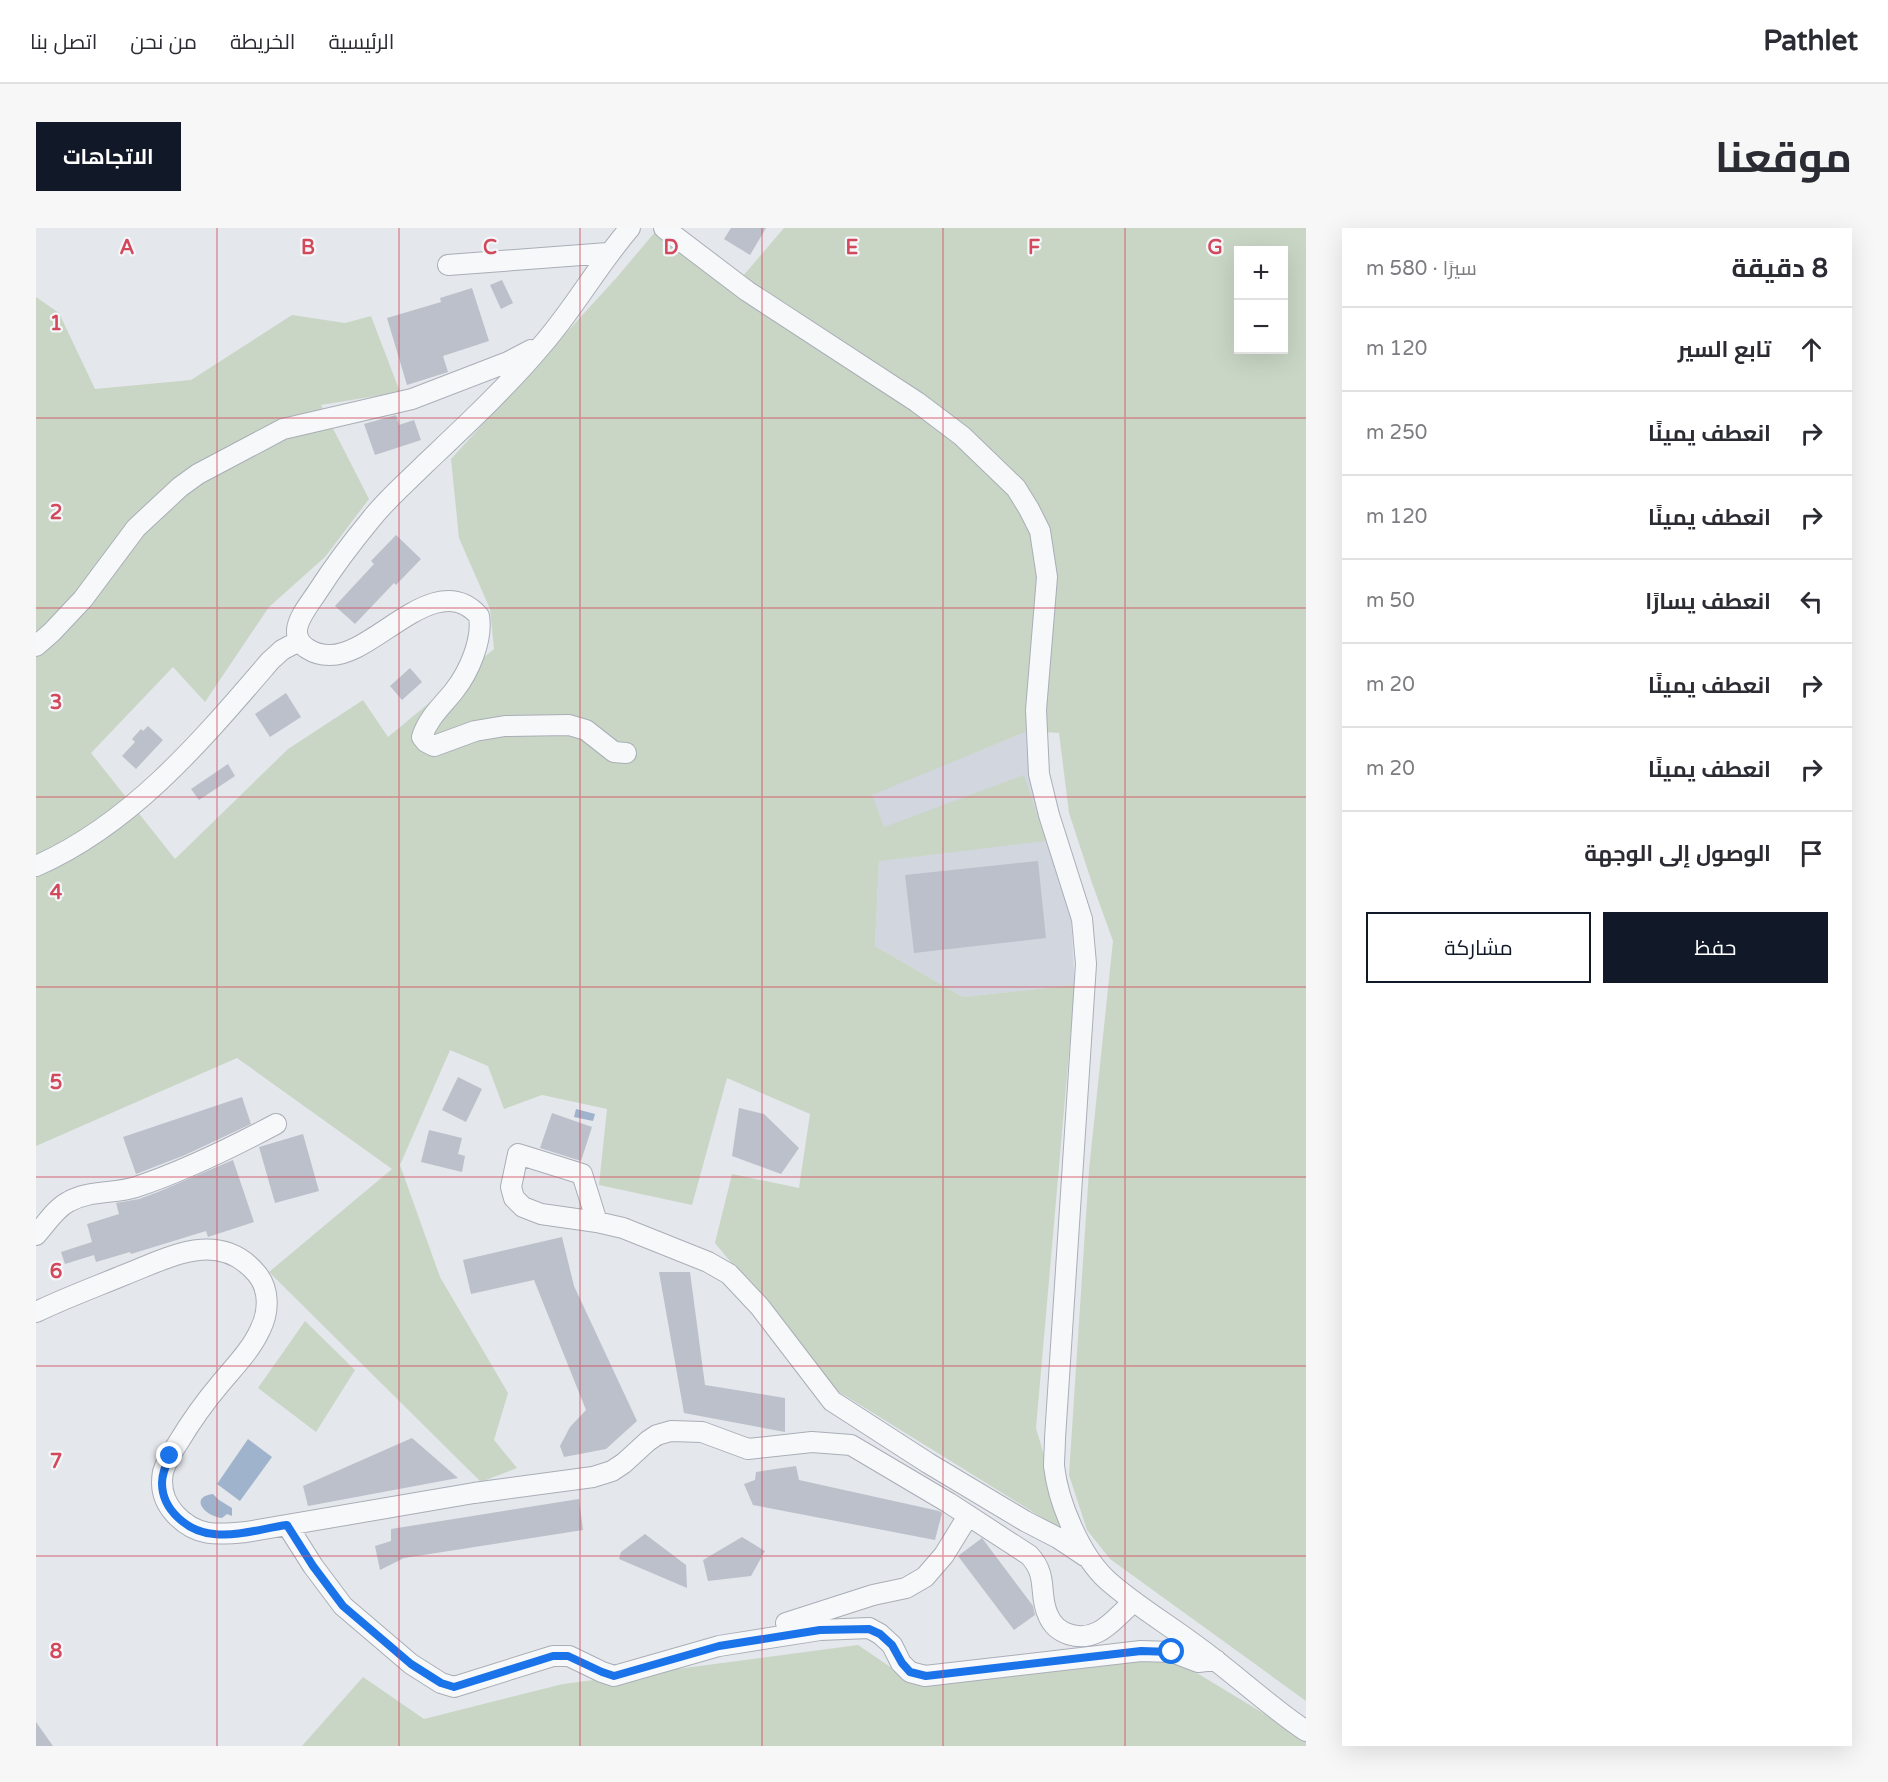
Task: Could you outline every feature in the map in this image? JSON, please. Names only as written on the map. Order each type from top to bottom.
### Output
[{"type":"street","points":[[626,753],[614,752],[586,730],[569,725],[505,726],[476,731],[434,746],[426,742],[422,737],[426,725],[463,678],[480,634],[479,616],[474,610],[456,601],[448,600],[430,605],[343,652],[331,656],[304,648],[297,631],[306,608],[372,517],[500,392],[544,343],[608,253],[630,228]]},
{"type":"street","points":[[664,228],[747,291],[917,402],[962,435],[1016,488],[1040,531],[1047,577],[1036,710],[1039,774],[1049,815],[1082,919],[1086,964],[1054,1466],[1066,1510],[1088,1558],[1105,1578],[1134,1602],[1216,1660],[1258,1696],[1306,1731]]},
{"type":"street","points":[[448,265],[608,253]]},
{"type":"street","points":[[36,646],[83,599],[136,528],[166,498],[198,474],[284,429],[412,399],[508,362],[544,343]]},
{"type":"street","points":[[36,866],[73,848],[135,801],[201,741],[270,661],[282,650],[300,641]]},
{"type":"street","points":[[36,1235],[67,1202],[87,1194],[120,1192],[138,1186],[222,1153],[276,1124]]},
{"type":"street","points":[[597,1222],[582,1174],[518,1154],[511,1187],[514,1198],[523,1207],[541,1214],[622,1228],[690,1255],[729,1274],[744,1287],[832,1401],[928,1463],[1058,1538],[1088,1558]]},
{"type":"street","points":[[36,1312],[176,1254],[197,1250],[219,1250],[245,1262],[258,1275],[265,1289],[267,1300],[266,1317],[254,1344],[217,1387],[182,1436],[164,1470],[162,1484],[164,1499],[188,1526],[201,1532],[215,1535],[228,1534],[474,1493],[593,1477],[617,1468],[657,1436],[682,1431],[702,1432],[748,1449],[812,1442],[851,1445],[1029,1555],[1035,1562],[1043,1585],[1047,1615],[1052,1623],[1070,1635],[1081,1637],[1100,1631],[1134,1602]]},
{"type":"street","points":[[786,1623],[873,1595],[906,1588],[925,1577],[944,1555],[968,1516]]},
{"type":"street","points":[[287,1525],[313,1566],[343,1606],[411,1664],[441,1683],[454,1687],[553,1656],[568,1656],[614,1676],[719,1646],[830,1630],[869,1629],[880,1634],[892,1645],[910,1672],[926,1676],[1141,1651],[1172,1652],[1198,1662],[1216,1660]]},
{"type":"shaded area","points":[[1028,731],[1070,902],[1075,985],[963,997],[875,946],[879,861],[872,794]]},
{"type":"green space","points":[[784,228],[1306,228],[1306,1701],[1110,1559],[1087,1530],[1069,1475],[1089,1170],[1113,941],[1069,813],[1059,733],[1028,731],[872,795],[884,827],[1024,775],[1046,841],[879,861],[875,946],[963,997],[1075,985],[1036,1428],[1067,1533],[836,1390],[715,1243],[732,1174],[799,1188],[810,1114],[727,1078],[692,1205],[599,1185],[607,1109],[542,1095],[504,1109],[488,1066],[450,1050],[400,1165],[440,1277],[508,1393],[494,1440],[517,1468],[481,1482],[269,1272],[392,1169],[237,1058],[36,1146],[36,297],[59,313],[95,389],[191,380],[292,315],[345,323],[371,316],[400,392],[321,405],[369,499],[325,557],[269,607],[205,702],[173,667],[91,753],[175,859],[288,749],[363,700],[388,737],[494,649],[490,609],[459,538],[451,459],[618,276],[655,232],[731,290]]},
{"type":"green space","points":[[305,1321],[355,1370],[316,1432],[258,1388]]},
{"type":"green space","points":[[858,1645],[911,1681],[1117,1662],[1177,1661],[1306,1739],[1306,1746],[302,1746],[363,1677],[424,1719],[563,1684]]},
{"type":"water","points":[[576,1109],[595,1114],[593,1121],[574,1117]]},
{"type":"water","points":[[248,1439],[272,1457],[240,1501],[217,1484]]},
{"type":"water","points":[[213,1494],[232,1508],[232,1516],[227,1514],[222,1518],[215,1517],[205,1510],[202,1506],[202,1499]]},
{"type":"building","points":[[731,228],[766,228],[750,255],[724,239]]},
{"type":"building","points":[[502,280],[513,303],[501,309],[490,285]]},
{"type":"building","points":[[472,288],[489,341],[443,356],[448,372],[407,385],[387,318],[441,302],[440,298]]},
{"type":"building","points":[[396,415],[399,425],[414,420],[421,440],[375,455],[364,424]]},
{"type":"building","points":[[396,535],[421,559],[396,585],[394,583],[355,624],[335,606],[374,564],[371,561]]},
{"type":"building","points":[[410,668],[422,682],[402,700],[390,686]]},
{"type":"building","points":[[286,693],[301,717],[270,737],[255,714]]},
{"type":"building","points":[[148,726],[163,740],[136,769],[122,756],[135,742],[132,739],[141,729],[143,731]]},
{"type":"building","points":[[228,764],[235,776],[199,800],[191,789]]},
{"type":"building","points":[[1038,861],[1046,938],[914,953],[905,875]]},
{"type":"building","points":[[458,1077],[482,1089],[466,1122],[442,1110]]},
{"type":"building","points":[[242,1097],[251,1124],[185,1155],[136,1174],[123,1137]]},
{"type":"building","points":[[739,1108],[764,1114],[799,1148],[781,1174],[732,1156]]},
{"type":"building","points":[[552,1113],[592,1127],[581,1161],[540,1148]]},
{"type":"building","points":[[429,1130],[462,1138],[458,1154],[465,1156],[462,1172],[421,1162]]},
{"type":"building","points":[[303,1134],[319,1191],[275,1203],[259,1147]]},
{"type":"building","points":[[233,1160],[254,1222],[208,1237],[206,1231],[96,1262],[94,1255],[65,1264],[61,1252],[92,1242],[87,1224],[119,1214],[116,1203],[139,1199]]},
{"type":"building","points":[[562,1237],[574,1286],[637,1421],[606,1449],[564,1457],[560,1446],[570,1427],[586,1410],[534,1280],[471,1294],[463,1260]]},
{"type":"building","points":[[659,1272],[690,1272],[705,1385],[785,1398],[785,1432],[684,1413]]},
{"type":"building","points":[[412,1438],[458,1478],[308,1506],[303,1486]]},
{"type":"building","points":[[796,1466],[799,1480],[939,1511],[942,1513],[935,1540],[753,1505],[744,1484],[755,1480],[756,1472]]},
{"type":"building","points":[[579,1499],[583,1530],[404,1558],[380,1570],[375,1546],[391,1541],[391,1529]]},
{"type":"building","points":[[645,1534],[686,1565],[687,1588],[619,1559],[621,1552]]},
{"type":"building","points":[[742,1537],[765,1551],[751,1576],[708,1581],[703,1560]]},
{"type":"building","points":[[982,1538],[1033,1606],[1035,1615],[1014,1630],[958,1556]]},
{"type":"building","points":[[36,1722],[53,1746],[36,1746]]},
{"type":"route","points":[[170,1456],[164,1470],[162,1484],[164,1499],[188,1526],[215,1535],[287,1525],[313,1566],[343,1606],[411,1664],[441,1683],[454,1687],[553,1656],[568,1656],[614,1676],[719,1646],[820,1630],[869,1629],[880,1634],[892,1645],[910,1672],[926,1676],[1141,1651],[1172,1652]]}]
